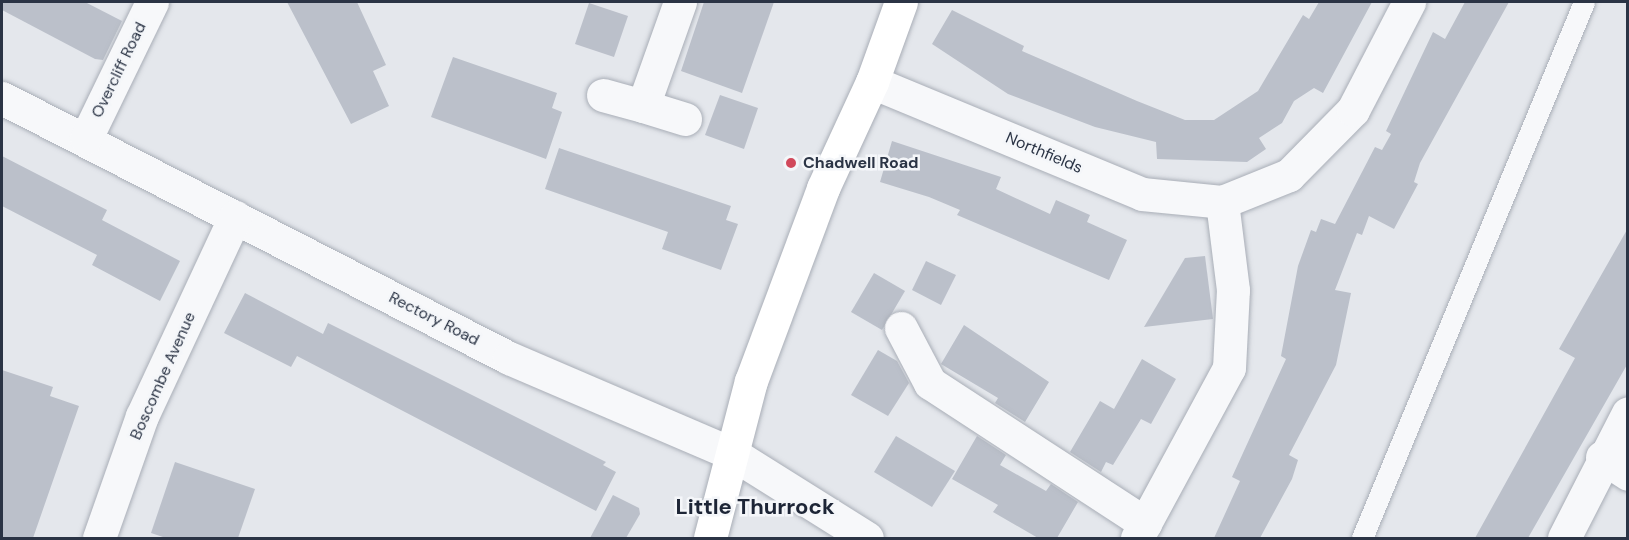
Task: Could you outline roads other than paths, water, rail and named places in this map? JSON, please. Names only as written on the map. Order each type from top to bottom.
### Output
[{"type":"street","name":"Overcliff Road","points":[[86,138],[152,2]]},
{"type":"street","points":[[643,106],[680,2]]},
{"type":"street","points":[[710,538],[751,381],[815,210],[872,82],[901,2]]},
{"type":"street","name":"Northfields","points":[[872,82],[1142,194],[1222,202],[1289,175],[1353,110],[1409,2]]},
{"type":"street","points":[[603,95],[685,119]]},
{"type":"street","name":"Rectory Road","points":[[2,98],[86,138],[235,218],[509,358],[733,454],[867,538]]},
{"type":"street","points":[[901,328],[930,383],[1141,531],[1229,368],[1233,290],[1222,202]]},
{"type":"street","name":"Boscombe Avenue","points":[[99,538],[142,416],[235,218]]},
{"type":"street","points":[[1564,538],[1615,466],[1628,412]]},
{"type":"lane","points":[[1362,538],[1584,2]]},
{"type":"place","name":"Chadwell Road","points":[[791,163]]},
{"type":"district","name":"Little Thurrock","points":[[755,507]]}]
